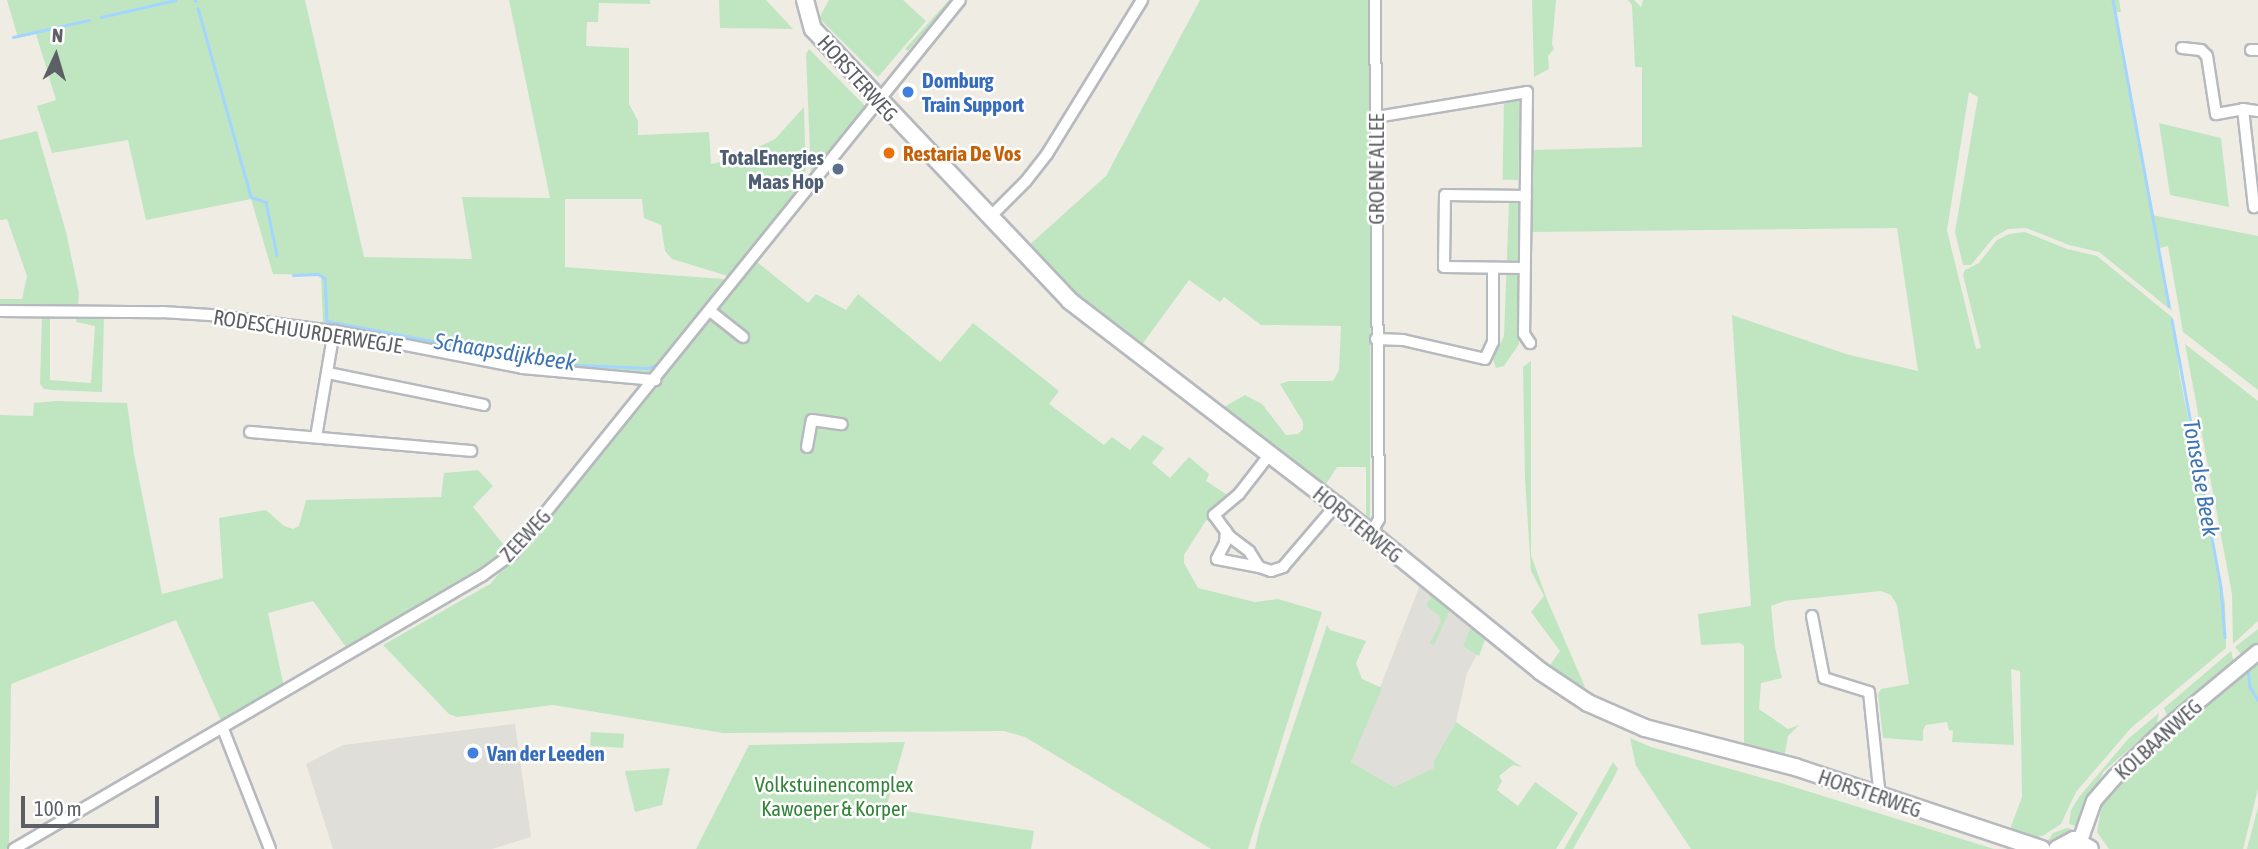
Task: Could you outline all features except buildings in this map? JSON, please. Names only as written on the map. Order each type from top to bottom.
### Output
[{"type":"main road","name":"HORSTERWEG","points":[[804,0],[813,29],[878,101],[1070,301],[1336,505],[1505,645],[1588,703],[1645,728],[1763,758],[2042,849]]},
{"type":"main road","points":[[2057,849],[2068,841],[2085,845]]},
{"type":"street","name":"ZEEWEG","points":[[14,849],[483,575],[512,554],[960,0]]},
{"type":"street","points":[[989,218],[1026,181],[1046,153],[1142,0]]},
{"type":"street","name":"GROENE ALLEE","points":[[1371,533],[1379,519],[1375,0]]},
{"type":"street","points":[[2182,48],[2201,50],[2207,56],[2216,114],[2243,109],[2258,111]]},
{"type":"street","points":[[1376,117],[1527,92],[1524,334],[1530,343]]},
{"type":"street","points":[[2243,109],[2254,207]]},
{"type":"street","points":[[1524,268],[1444,267],[1445,195],[1526,196]]},
{"type":"street","points":[[1376,339],[1404,340],[1485,359],[1493,342],[1493,268]]},
{"type":"street","name":"RODESCHUURDERWEGJE","points":[[0,311],[186,313],[334,331],[522,368],[655,380]]},
{"type":"street","points":[[710,311],[743,337]]},
{"type":"street","points":[[316,437],[334,331]]},
{"type":"street","points":[[328,373],[484,405]]},
{"type":"street","points":[[807,447],[812,420],[842,424]]},
{"type":"street","points":[[250,432],[471,451]]},
{"type":"street","points":[[1259,566],[1249,551],[1226,531],[1214,515],[1240,494],[1270,454]]},
{"type":"street","points":[[1226,531],[1225,542],[1217,559],[1259,566],[1271,571],[1283,567],[1336,505]]},
{"type":"street","points":[[1812,616],[1824,678],[1869,692],[1879,788],[1877,796]]},
{"type":"street","name":"KOLBAANWEG","points":[[2085,845],[2094,801],[2115,777],[2164,730],[2258,652]]},
{"type":"street","points":[[223,729],[270,849]]},
{"type":"shaded area","points":[[1420,585],[1485,640],[1467,673],[1456,722],[1433,762],[1434,768],[1394,787],[1351,762]]},
{"type":"shaded area","points":[[515,724],[531,837],[492,849],[333,849],[306,764],[343,745]]},
{"type":"green space","points":[[7,0],[305,0],[364,257],[472,259],[462,197],[550,198],[509,0],[650,0],[650,4],[599,3],[598,22],[587,22],[586,46],[629,48],[629,104],[638,121],[638,135],[709,132],[711,164],[734,159],[775,139],[804,107],[806,182],[731,277],[672,259],[665,251],[661,225],[644,218],[642,199],[565,199],[565,267],[723,279],[725,285],[661,366],[646,373],[556,369],[323,324],[321,275],[273,274],[251,199],[146,220],[128,140],[52,153],[37,106],[56,100],[36,34],[18,38]]},
{"type":"green space","points":[[719,0],[766,0],[793,29],[720,28]]},
{"type":"green space","points":[[829,0],[903,0],[926,21],[878,77],[819,18]]},
{"type":"green space","points":[[949,0],[953,0],[908,51],[905,49]]},
{"type":"green space","points":[[1200,0],[1371,0],[1370,524],[1366,521],[1366,467],[1337,467],[1324,487],[1224,407],[1245,395],[1262,404],[1286,435],[1298,434],[1303,429],[1303,422],[1280,384],[1289,381],[1333,381],[1339,370],[1341,326],[1261,325],[1224,297],[1220,302],[1189,280],[1141,346],[1076,297],[1027,247],[1106,176]]},
{"type":"green space","points":[[1532,0],[1556,0],[1552,44],[1554,49],[1548,56],[1549,69],[1534,77]]},
{"type":"green space","points":[[1628,0],[1634,0],[1641,7],[1643,0],[2119,0],[2121,12],[2114,12],[2152,215],[2258,236],[2258,390],[2183,332],[2168,246],[2157,249],[2172,311],[2099,252],[2069,245],[2026,228],[2008,229],[1994,237],[1971,265],[1963,265],[1955,232],[1978,97],[1969,92],[1947,230],[1976,349],[1981,348],[1963,275],[1965,270],[1979,263],[1997,240],[2009,234],[2025,232],[2067,249],[2097,256],[2173,318],[2179,372],[2225,603],[2226,648],[2131,728],[2076,792],[2061,824],[2044,835],[2036,838],[2009,832],[2022,797],[2020,671],[2011,669],[2014,745],[1952,742],[1953,731],[1949,730],[1947,722],[1926,725],[1923,741],[1883,738],[1878,694],[1881,689],[1909,684],[1897,605],[1891,595],[1881,591],[1785,601],[1771,606],[1775,647],[1782,678],[1761,683],[1759,709],[1788,729],[1799,725],[1788,736],[1784,759],[1744,748],[1744,646],[1740,643],[1701,645],[1698,614],[1751,606],[1732,315],[1846,354],[1918,371],[1897,228],[1532,232],[1532,150],[1642,147],[1642,67],[1635,67],[1632,5]]},
{"type":"green space","points":[[809,49],[866,107],[811,175],[806,54]]},
{"type":"green space","points":[[1504,99],[1520,99],[1519,180],[1503,180]]},
{"type":"green space","points":[[2159,123],[2221,138],[2229,207],[2170,195]]},
{"type":"green space","points":[[37,131],[66,232],[79,293],[78,306],[0,307],[0,299],[22,299],[27,276],[7,219],[0,220],[0,140]]},
{"type":"green space","points":[[1509,202],[1524,203],[1519,344],[1504,366],[1496,368],[1493,359],[1504,336]]},
{"type":"green space","points":[[757,262],[808,303],[816,294],[846,310],[858,294],[940,362],[973,323],[1059,391],[1049,404],[1104,445],[1112,437],[1130,450],[1143,435],[1164,448],[1152,463],[1170,478],[1189,457],[1209,474],[1206,481],[1229,496],[1205,522],[1184,555],[1184,563],[1198,588],[1255,602],[1278,599],[1322,612],[1248,849],[1211,849],[1025,737],[1004,731],[723,733],[553,705],[457,717],[449,714],[383,645],[490,584],[619,433]]},
{"type":"green space","points":[[42,316],[50,316],[50,380],[91,383],[95,326],[76,322],[77,316],[104,316],[102,392],[44,389],[40,384]]},
{"type":"green space","points":[[2185,344],[2258,401],[2258,621],[2233,644],[2232,594]]},
{"type":"green space","points":[[1531,361],[1531,555],[1585,687],[1573,685],[1548,668],[1560,651],[1531,612],[1544,596],[1531,571],[1525,479],[1523,367]]},
{"type":"green space","points":[[34,403],[127,403],[134,454],[162,594],[223,578],[219,518],[266,510],[284,526],[293,529],[299,526],[306,500],[441,497],[444,473],[478,470],[493,486],[473,507],[508,550],[496,562],[348,650],[313,601],[268,613],[284,687],[222,723],[176,620],[11,684],[9,849],[0,849],[0,415],[33,416]]},
{"type":"green space","points":[[1427,590],[1450,610],[1434,645],[1430,643],[1441,622],[1439,616],[1426,605],[1431,598]]},
{"type":"green space","points":[[1327,625],[1330,630],[1366,641],[1356,663],[1362,679],[1382,688],[1351,762],[1394,787],[1434,768],[1433,762],[1456,722],[1522,767],[1513,765],[1499,776],[1502,781],[1497,790],[1518,806],[1535,782],[1578,813],[1556,849],[1255,849],[1260,826]]},
{"type":"green space","points":[[1471,628],[1485,640],[1479,656],[1463,646]]},
{"type":"green space","points":[[2258,629],[2258,645],[2248,653],[2241,654],[2235,647]]},
{"type":"green space","points":[[2231,651],[2234,663],[2172,716],[2167,715],[2164,708]]},
{"type":"green space","points":[[2258,657],[2258,789],[2243,849],[2109,849],[2097,832],[2102,804],[2116,781]]},
{"type":"green space","points":[[2159,713],[2156,726],[2104,771],[2076,826],[2069,824],[2071,810],[2079,797],[2128,739]]},
{"type":"green space","points":[[591,732],[624,734],[623,748],[590,746]]},
{"type":"green space","points":[[1630,738],[1651,747],[1781,783],[1994,849],[1691,849],[1636,766]]},
{"type":"green space","name":"Volkstuinencomplex Kawoeper & Korper","points":[[905,742],[886,808],[1034,831],[1031,849],[696,849],[749,745]]},
{"type":"green space","points":[[1613,762],[1618,769],[1612,781],[1573,849],[1564,849]]},
{"type":"green space","points":[[670,768],[662,805],[635,812],[625,771]]},
{"type":"green space","points":[[2258,807],[2258,849],[2247,849]]},
{"type":"green space","points":[[2067,828],[2075,830],[2066,839],[2047,842],[2053,833]]},
{"type":"waterway","name":"Schaapsdijkbeek","points":[[101,17],[175,0]]},
{"type":"waterway","name":"Tonselse Beek","points":[[2113,0],[2169,306]]},
{"type":"waterway","name":"Schaapsdijkbeek","points":[[198,8],[251,197],[266,202],[277,255]]},
{"type":"waterway","name":"Schaapsdijkbeek","points":[[13,37],[89,20]]},
{"type":"waterway","name":"Schaapsdijkbeek","points":[[730,276],[805,182]]},
{"type":"waterway","name":"Schaapsdijkbeek","points":[[293,275],[318,274],[325,278],[327,321],[554,364],[648,368],[658,364],[721,286]]},
{"type":"waterway","name":"Tonselse Beek","points":[[2172,320],[2221,588],[2225,637]]},
{"type":"waterway","name":"Tonselse Beek","points":[[2248,668],[2250,687],[2258,700]]},
{"type":"place","name":"Domburg Train Support","points":[[908,92]]},
{"type":"place","name":"Restaria De Vos","points":[[889,153]]},
{"type":"place","name":"TotalEnergies Maas Hop","points":[[838,169]]},
{"type":"place","name":"Van der Leeden","points":[[473,753]]}]
